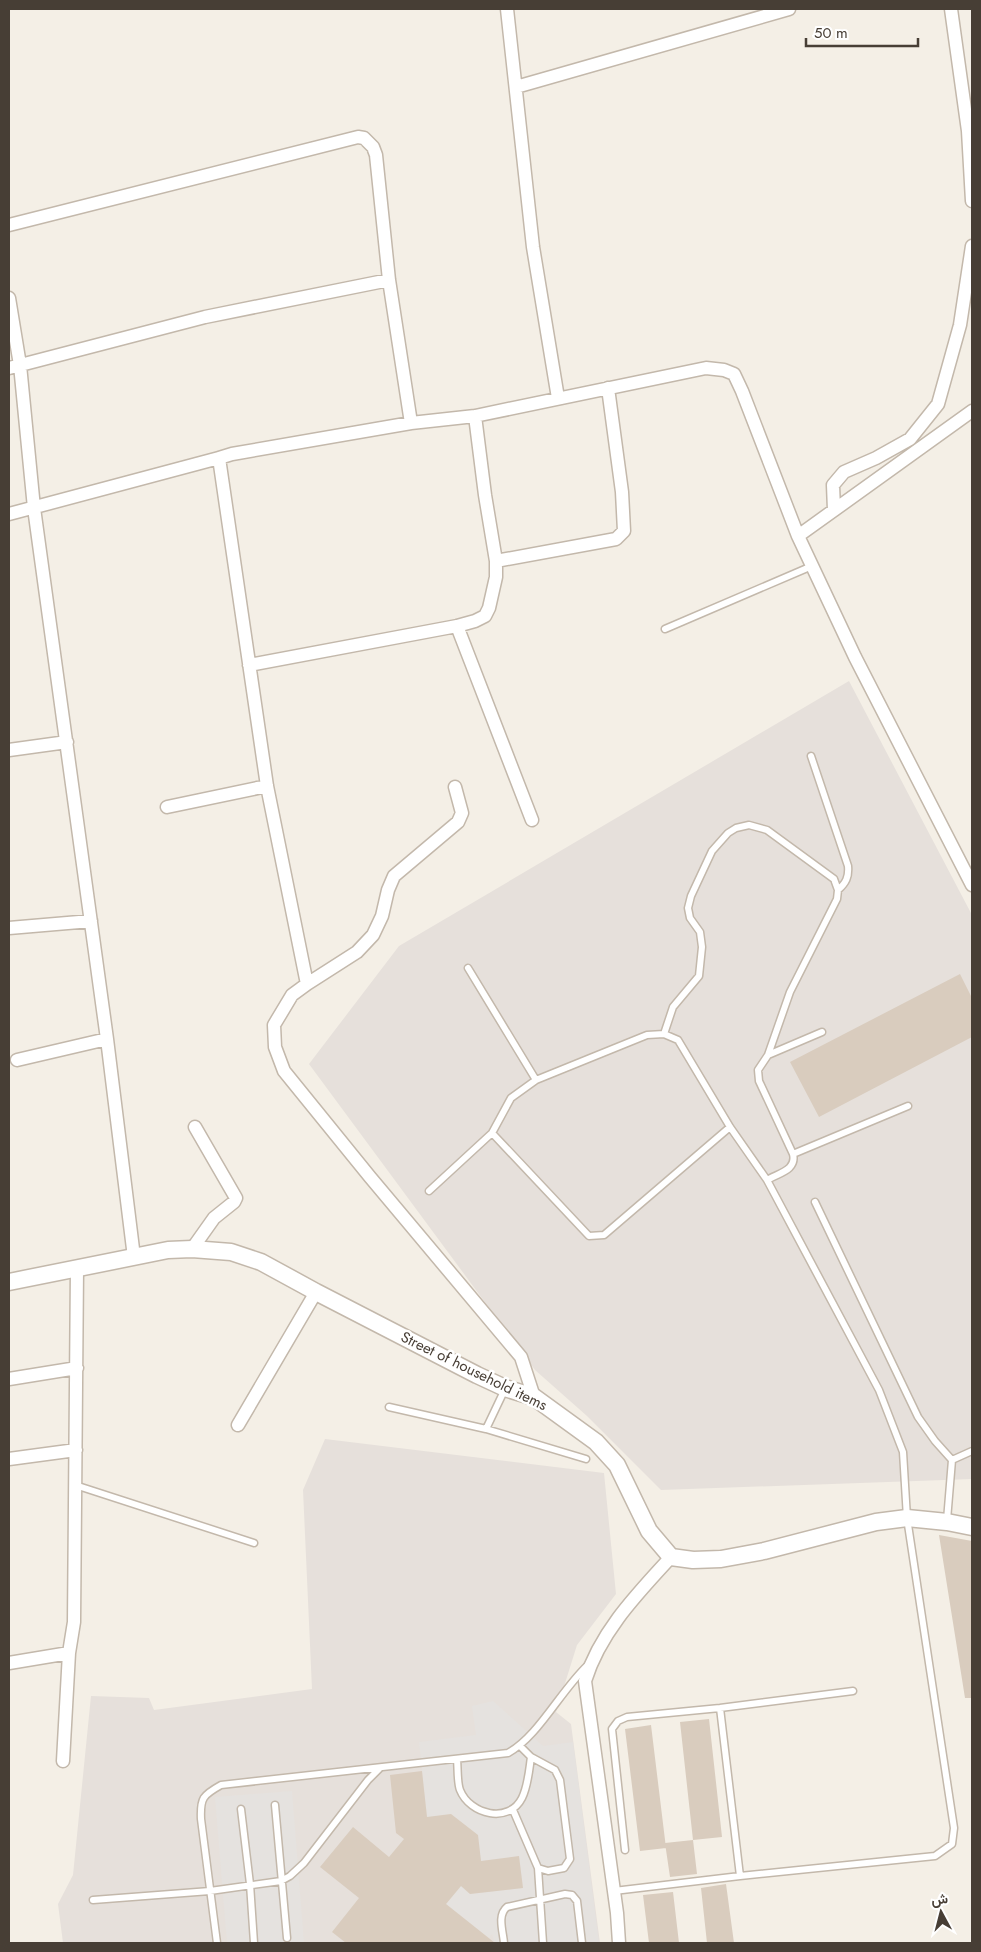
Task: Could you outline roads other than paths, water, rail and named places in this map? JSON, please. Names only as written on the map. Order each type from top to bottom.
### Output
[{"type":"street","points":[[507,9],[533,247],[558,398]]},
{"type":"street","points":[[516,87],[789,9]]},
{"type":"street","points":[[951,9],[967,90],[972,201]]},
{"type":"street","points":[[9,225],[348,140],[364,138],[373,147],[376,155],[389,280],[411,423]]},
{"type":"street","points":[[834,510],[833,485],[844,472],[876,458],[910,439],[938,404],[960,325],[972,246]]},
{"type":"street","points":[[14,366],[205,317],[389,280]]},
{"type":"street","points":[[9,298],[14,366],[67,742],[134,1257]]},
{"type":"street","points":[[9,514],[241,453],[411,423],[517,409],[558,398],[706,368],[724,370],[734,374],[798,536],[855,657],[972,885]]},
{"type":"street","points":[[496,561],[616,539],[624,531],[622,492],[608,388]]},
{"type":"street","points":[[798,536],[972,411]]},
{"type":"street","points":[[249,665],[457,626],[485,616],[489,608],[496,577],[496,561],[475,416]]},
{"type":"street","points":[[219,458],[266,786],[307,984]]},
{"type":"street","points":[[457,626],[532,820]]},
{"type":"street","points":[[9,750],[67,742]]},
{"type":"street","points":[[166,807],[266,786]]},
{"type":"street","points":[[455,787],[462,813],[458,822],[394,876],[388,890],[382,916],[373,935],[357,952],[292,995],[274,1025],[275,1047],[284,1071],[521,1358],[534,1398]]},
{"type":"street","points":[[9,928],[91,921]]},
{"type":"street","points":[[17,1060],[107,1039]]},
{"type":"street","points":[[192,1249],[214,1218],[234,1202],[236,1198],[195,1127]]},
{"type":"street","name":"Street of household items","points":[[9,1282],[168,1250],[192,1249],[231,1252],[261,1262],[505,1388],[534,1398],[550,1407],[596,1442],[617,1465],[649,1531],[671,1557]]},
{"type":"street","points":[[63,1761],[70,1653],[74,1622],[74,1485],[78,1268]]},
{"type":"street","points":[[238,1425],[316,1292]]},
{"type":"street","points":[[9,1379],[76,1368]]},
{"type":"street","points":[[9,1459],[76,1450]]},
{"type":"street","points":[[619,1943],[614,1891],[585,1681],[590,1663],[613,1625],[635,1596],[671,1557],[693,1560],[721,1559],[764,1551],[876,1522],[907,1518],[947,1522],[972,1528]]},
{"type":"street","points":[[9,1663],[70,1653]]},
{"type":"lane","points":[[665,629],[812,566]]},
{"type":"lane","points":[[811,756],[848,866],[849,875],[845,884],[838,890]]},
{"type":"lane","points":[[664,1034],[673,1007],[699,976],[702,948],[700,932],[690,918],[688,908],[691,896],[712,851],[728,833],[749,824],[768,830],[834,879],[838,890],[837,899],[790,992],[768,1055],[758,1070],[758,1081],[795,1161],[792,1167],[767,1180]]},
{"type":"lane","points":[[468,968],[536,1080]]},
{"type":"lane","points":[[768,1055],[822,1032]]},
{"type":"lane","points":[[429,1192],[492,1133],[511,1098],[536,1080],[647,1035],[664,1034],[678,1040],[730,1127],[767,1180],[879,1390],[903,1452],[907,1518],[954,1828],[952,1844],[935,1856],[614,1891]]},
{"type":"lane","points":[[793,1154],[908,1106]]},
{"type":"lane","points":[[492,1133],[589,1236],[604,1235],[730,1127]]},
{"type":"lane","points":[[815,1202],[918,1417],[934,1441],[952,1460],[947,1522]]},
{"type":"lane","points":[[486,1429],[505,1388]]},
{"type":"lane","points":[[389,1407],[486,1429],[586,1459]]},
{"type":"lane","points":[[952,1460],[972,1451]]},
{"type":"lane","points":[[74,1485],[254,1543]]},
{"type":"lane","points":[[217,1943],[200,1819],[200,1804],[206,1793],[221,1785],[508,1753],[520,1746],[575,1678],[590,1663]]},
{"type":"lane","points":[[625,1850],[612,1729],[618,1721],[627,1717],[720,1708],[853,1691]]},
{"type":"lane","points":[[720,1708],[740,1876]]},
{"type":"lane","points":[[520,1746],[532,1757],[554,1770],[560,1780],[570,1858],[564,1868],[548,1871],[538,1868]]},
{"type":"lane","points":[[457,1760],[460,1790],[467,1802],[482,1812],[498,1814],[513,1810],[522,1799],[532,1757]]},
{"type":"lane","points":[[93,1900],[210,1891],[281,1881],[290,1876],[304,1863],[368,1780],[380,1768]]},
{"type":"lane","points":[[275,1805],[287,1938]]},
{"type":"lane","points":[[241,1809],[250,1884],[254,1943]]},
{"type":"lane","points":[[513,1810],[538,1868],[543,1943]]},
{"type":"lane","points":[[504,1943],[501,1916],[507,1906],[565,1894],[572,1895],[577,1901],[582,1943]]}]
